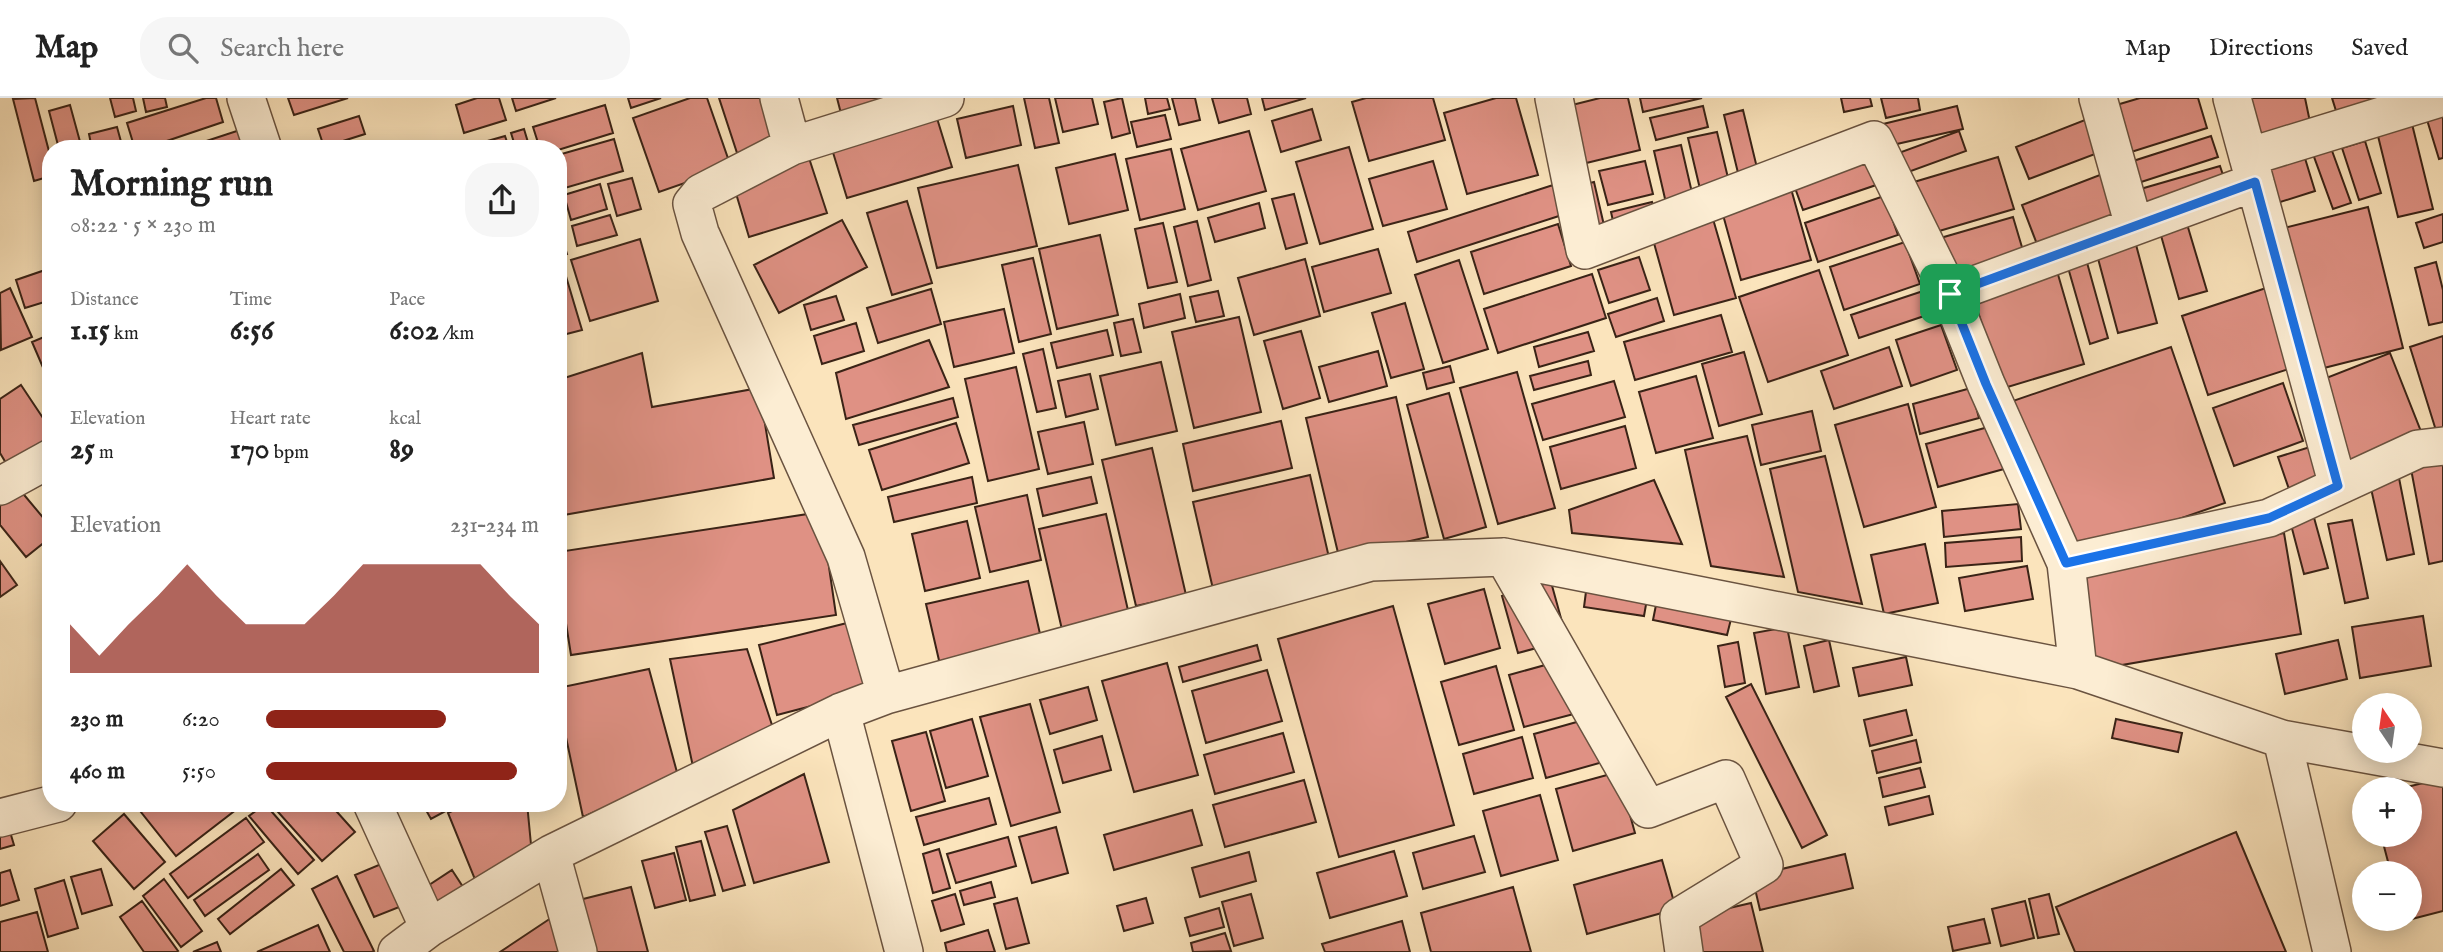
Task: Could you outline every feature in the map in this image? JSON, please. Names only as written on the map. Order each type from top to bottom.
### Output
[{"type":"street","points":[[246,98],[260,140]]},
{"type":"street","points":[[779,98],[792,146]]},
{"type":"street","points":[[886,695],[846,557],[700,233],[692,204],[701,193],[792,146],[946,98]]},
{"type":"street","points":[[1554,98],[1585,250],[1874,140],[1950,294],[1986,384],[2066,563],[2078,670]]},
{"type":"street","points":[[2098,98],[2134,226]]},
{"type":"street","points":[[2232,98],[2338,486]]},
{"type":"street","points":[[1950,294],[2134,226],[2252,170],[2440,98]]},
{"type":"street","points":[[2066,563],[2269,518],[2418,449],[2443,446]]},
{"type":"street","points":[[0,486],[42,463]]},
{"type":"street","points":[[1504,557],[1648,809],[1726,779],[1764,866],[1678,917],[1684,952]]},
{"type":"street","points":[[397,952],[429,928],[551,854],[841,712],[886,695],[1371,562],[1504,557],[2078,670],[2282,739],[2443,768]]},
{"type":"street","points":[[841,712],[904,952]]},
{"type":"street","points":[[2282,739],[2332,952]]},
{"type":"street","points":[[0,818],[42,807]]},
{"type":"street","points":[[376,812],[429,928]]},
{"type":"street","points":[[551,854],[578,952]]},
{"type":"building","points":[[35,98],[46,140],[42,140],[42,179],[34,181],[13,99]]},
{"type":"building","points":[[110,98],[133,98],[136,111],[115,117]]},
{"type":"building","points":[[143,98],[165,98],[167,107],[146,112]]},
{"type":"building","points":[[206,98],[216,98],[223,122],[170,140],[132,140],[127,123]]},
{"type":"building","points":[[288,98],[348,98],[294,115]]},
{"type":"building","points":[[477,98],[499,98],[506,120],[464,133],[456,105]]},
{"type":"building","points":[[512,98],[556,98],[516,111]]},
{"type":"building","points":[[628,98],[661,98],[631,108]]},
{"type":"building","points":[[690,98],[707,98],[731,167],[659,192],[633,118]]},
{"type":"building","points":[[719,98],[769,98],[782,142],[740,162]]},
{"type":"building","points":[[837,98],[900,98],[845,129]]},
{"type":"building","points":[[1024,98],[1049,98],[1059,143],[1035,148]]},
{"type":"building","points":[[1055,98],[1092,98],[1098,124],[1063,132]]},
{"type":"building","points":[[1122,98],[1130,133],[1112,138],[1104,102]]},
{"type":"building","points":[[1145,98],[1167,98],[1170,109],[1148,114]]},
{"type":"building","points":[[1172,98],[1195,98],[1200,120],[1179,125]]},
{"type":"building","points":[[1212,98],[1247,98],[1251,114],[1219,123]]},
{"type":"building","points":[[1262,98],[1306,98],[1265,110]]},
{"type":"building","points":[[1366,98],[1433,98],[1445,140],[1369,161],[1352,102]]},
{"type":"building","points":[[1496,98],[1516,98],[1538,175],[1467,194],[1444,113]]},
{"type":"building","points":[[1600,98],[1628,98],[1640,150],[1578,165],[1564,107]]},
{"type":"building","points":[[1640,98],[1702,98],[1643,112]]},
{"type":"building","points":[[1841,98],[1870,98],[1872,106],[1844,112]]},
{"type":"building","points":[[1881,98],[1918,98],[1920,110],[1886,118]]},
{"type":"building","points":[[2140,98],[2198,98],[2207,128],[2128,153],[2113,106]]},
{"type":"building","points":[[2245,98],[2305,98],[2310,122],[2254,136]]},
{"type":"building","points":[[2332,98],[2397,98],[2337,114]]},
{"type":"building","points":[[70,105],[80,140],[57,140],[49,111]]},
{"type":"building","points":[[605,105],[613,133],[567,147],[567,140],[537,140],[533,127]]},
{"type":"building","points":[[2443,105],[2443,158],[2439,159],[2424,110]]},
{"type":"building","points":[[1013,106],[1021,145],[966,158],[957,119]]},
{"type":"building","points":[[1703,106],[1708,127],[1656,140],[1650,118]]},
{"type":"building","points":[[1957,106],[1963,129],[1888,146],[1883,124]]},
{"type":"building","points":[[1312,109],[1321,140],[1281,152],[1272,121]]},
{"type":"building","points":[[1743,110],[1758,172],[1739,177],[1724,115]]},
{"type":"building","points":[[936,115],[952,167],[847,198],[831,146]]},
{"type":"building","points":[[1165,115],[1171,139],[1137,147],[1131,122]]},
{"type":"building","points":[[359,116],[365,134],[346,140],[322,140],[318,129]]},
{"type":"building","points":[[2090,118],[2103,151],[2029,179],[2016,147]]},
{"type":"building","points":[[2412,124],[2433,209],[2398,217],[2377,132]]},
{"type":"building","points":[[117,127],[121,140],[90,140],[89,134]]},
{"type":"building","points":[[249,127],[253,140],[209,140]]},
{"type":"building","points":[[524,129],[527,140],[513,140],[511,133]]},
{"type":"building","points":[[1249,131],[1266,191],[1198,210],[1181,149]]},
{"type":"building","points":[[1959,131],[1966,151],[1900,175],[1893,155]]},
{"type":"building","points":[[1717,132],[1729,182],[1700,189],[1688,138]]},
{"type":"building","points":[[505,136],[506,140],[491,140]]},
{"type":"building","points":[[2211,136],[2218,157],[2135,184],[2127,163]]},
{"type":"building","points":[[614,139],[623,171],[567,187],[567,152]]},
{"type":"building","points":[[2365,141],[2381,193],[2359,200],[2342,148]]},
{"type":"building","points":[[1681,145],[1693,197],[1666,203],[1654,151]]},
{"type":"building","points":[[1870,146],[1882,183],[1803,210],[1790,174]]},
{"type":"building","points":[[1349,147],[1373,229],[1320,244],[1296,162]]},
{"type":"building","points":[[2331,148],[2351,203],[2333,209],[2313,154]]},
{"type":"building","points":[[1171,149],[1185,209],[1140,220],[1126,159]]},
{"type":"building","points":[[1115,154],[1128,210],[1069,224],[1056,168]]},
{"type":"building","points":[[2304,155],[2315,191],[2274,204],[2263,169]]},
{"type":"building","points":[[1998,157],[2014,209],[1929,234],[1914,182]]},
{"type":"building","points":[[809,158],[827,213],[749,237],[732,180]]},
{"type":"building","points":[[1433,161],[1447,209],[1383,226],[1369,179]]},
{"type":"building","points":[[1645,161],[1653,194],[1608,205],[1599,171]]},
{"type":"building","points":[[1018,165],[1037,246],[937,268],[918,188]]},
{"type":"building","points":[[2220,166],[2227,187],[2144,212],[2137,190]]},
{"type":"building","points":[[2105,173],[2123,219],[2040,252],[2022,205]]},
{"type":"building","points":[[632,178],[641,209],[617,216],[608,184]]},
{"type":"building","points":[[1594,182],[1606,234],[1590,237],[1578,186]]},
{"type":"building","points":[[600,184],[607,209],[571,220],[567,194]]},
{"type":"building","points":[[1553,185],[1562,215],[1417,262],[1408,232]]},
{"type":"building","points":[[1790,185],[1811,260],[1741,280],[1720,204]]},
{"type":"building","points":[[1294,194],[1307,243],[1286,249],[1272,199]]},
{"type":"building","points":[[1884,196],[1898,235],[1818,262],[1805,223]]},
{"type":"building","points":[[907,201],[932,283],[892,295],[867,213]]},
{"type":"building","points":[[1652,202],[1656,220],[1615,230],[1611,212]]},
{"type":"building","points":[[1259,203],[1265,228],[1215,242],[1208,218]]},
{"type":"building","points":[[2368,207],[2403,348],[2316,370],[2280,229]]},
{"type":"building","points":[[2443,214],[2443,242],[2424,248],[2416,223]]},
{"type":"building","points":[[610,215],[617,235],[577,246],[572,226]]},
{"type":"building","points":[[2013,217],[2027,264],[1952,287],[1937,239]]},
{"type":"building","points":[[1713,219],[1736,298],[1674,315],[1652,236]]},
{"type":"building","points":[[842,220],[867,267],[779,313],[754,265]]},
{"type":"building","points":[[1197,221],[1211,280],[1188,286],[1174,227]]},
{"type":"building","points":[[1163,223],[1177,282],[1148,288],[1135,229]]},
{"type":"building","points":[[1558,224],[1571,266],[1484,294],[1471,252]]},
{"type":"building","points":[[2187,224],[2207,291],[2179,299],[2160,232]]},
{"type":"building","points":[[1100,235],[1118,315],[1057,329],[1039,249]]},
{"type":"building","points":[[640,239],[658,301],[590,321],[571,260]]},
{"type":"building","points":[[2135,241],[2157,323],[2118,333],[2096,251]]},
{"type":"building","points":[[1905,242],[1920,284],[1844,310],[1830,267]]},
{"type":"building","points":[[1378,249],[1391,293],[1324,312],[1312,267]]},
{"type":"building","points":[[1639,257],[1650,290],[1609,303],[1598,270]]},
{"type":"building","points":[[1033,258],[1051,334],[1019,342],[1002,265]]},
{"type":"building","points":[[1305,259],[1320,316],[1254,335],[1238,278]]},
{"type":"building","points":[[2086,259],[2108,338],[2090,344],[2067,264]]},
{"type":"building","points":[[1459,260],[1488,349],[1443,363],[1415,275]]},
{"type":"building","points":[[2436,262],[2443,290],[2443,322],[2429,325],[2415,268]]},
{"type":"building","points":[[1819,270],[1848,355],[1768,382],[1739,297]]},
{"type":"building","points":[[42,271],[42,303],[25,308],[16,280]]},
{"type":"building","points":[[2057,271],[2084,364],[2001,389],[1973,295]]},
{"type":"building","points":[[1592,274],[1606,318],[1498,353],[1484,309]]},
{"type":"building","points":[[567,280],[582,330],[567,334]]},
{"type":"building","points":[[10,288],[32,337],[1,350],[0,293]]},
{"type":"building","points":[[2266,288],[2292,368],[2208,395],[2182,316]]},
{"type":"building","points":[[931,289],[941,324],[878,343],[867,308]]},
{"type":"building","points":[[1929,289],[1936,312],[1859,338],[1851,315]]},
{"type":"building","points":[[1218,291],[1224,316],[1196,322],[1190,297]]},
{"type":"building","points":[[1180,294],[1185,318],[1144,328],[1139,304]]},
{"type":"building","points":[[836,296],[844,320],[811,330],[804,305]]},
{"type":"building","points":[[1657,298],[1664,321],[1616,337],[1608,314]]},
{"type":"building","points":[[1405,303],[1424,369],[1391,378],[1372,313]]},
{"type":"building","points":[[1004,309],[1014,353],[954,367],[944,322]]},
{"type":"building","points":[[1721,315],[1732,352],[1635,380],[1624,342]]},
{"type":"building","points":[[1239,317],[1261,412],[1194,428],[1172,332]]},
{"type":"building","points":[[1133,319],[1141,352],[1121,356],[1114,323]]},
{"type":"building","points":[[856,323],[864,351],[822,364],[814,336]]},
{"type":"building","points":[[1941,325],[1957,370],[1911,386],[1896,340]]},
{"type":"building","points":[[1107,330],[1113,355],[1057,368],[1051,343]]},
{"type":"building","points":[[1301,331],[1320,398],[1283,409],[1264,341]]},
{"type":"building","points":[[1588,332],[1594,351],[1539,367],[1534,347]]},
{"type":"building","points":[[2443,336],[2443,435],[2438,437],[2410,347]]},
{"type":"building","points":[[42,338],[42,365],[32,342]]},
{"type":"building","points":[[929,340],[949,387],[846,419],[836,373]]},
{"type":"building","points":[[1889,347],[1902,386],[1834,409],[1821,371]]},
{"type":"building","points":[[2171,347],[2225,503],[2058,561],[2004,404]]},
{"type":"building","points":[[1043,349],[1056,408],[1037,412],[1023,354]]},
{"type":"building","points":[[1378,351],[1387,386],[1329,402],[1319,367]]},
{"type":"building","points":[[1744,352],[1762,414],[1719,426],[1702,364]]},
{"type":"building","points":[[642,353],[652,407],[759,388],[774,478],[567,514],[567,377]]},
{"type":"building","points":[[2390,353],[2422,434],[2348,462],[2316,382]]},
{"type":"building","points":[[1588,361],[1591,375],[1534,390],[1530,376]]},
{"type":"building","points":[[1161,362],[1177,431],[1116,445],[1100,376]]},
{"type":"building","points":[[1450,366],[1454,382],[1427,389],[1423,373]]},
{"type":"building","points":[[1016,367],[1039,469],[988,481],[965,379]]},
{"type":"building","points":[[1517,372],[1555,508],[1498,524],[1460,388]]},
{"type":"building","points":[[1090,374],[1098,409],[1066,417],[1058,381]]},
{"type":"building","points":[[1696,376],[1713,438],[1656,453],[1639,392]]},
{"type":"building","points":[[1614,381],[1625,417],[1543,440],[1532,404]]},
{"type":"building","points":[[2283,383],[2303,441],[2234,466],[2213,408]]},
{"type":"building","points":[[21,385],[42,416],[42,453],[12,473],[0,453],[0,399]]},
{"type":"building","points":[[1971,388],[1979,418],[1920,434],[1913,404]]},
{"type":"building","points":[[1449,393],[1486,527],[1444,539],[1407,405]]},
{"type":"building","points":[[1396,397],[1428,537],[1339,557],[1306,418]]},
{"type":"building","points":[[953,398],[958,417],[859,445],[853,425]]},
{"type":"building","points":[[1908,404],[1936,507],[1864,527],[1835,425]]},
{"type":"building","points":[[1812,411],[1821,451],[1761,465],[1752,425]]},
{"type":"building","points":[[1281,421],[1292,468],[1193,491],[1183,444]]},
{"type":"building","points":[[1084,422],[1093,464],[1048,474],[1038,432]]},
{"type":"building","points":[[956,423],[969,463],[882,490],[869,450]]},
{"type":"building","points":[[1625,426],[1636,468],[1561,489],[1550,447]]},
{"type":"building","points":[[1992,426],[2004,469],[1938,487],[1926,444]]},
{"type":"building","points":[[1747,436],[1784,577],[1711,566],[1685,450]]},
{"type":"building","points":[[2310,447],[2323,487],[2292,498],[2278,457]]},
{"type":"building","points":[[1152,448],[1186,595],[1136,606],[1102,460]]},
{"type":"building","points":[[1825,456],[1862,604],[1798,592],[1770,469]]},
{"type":"building","points":[[2443,463],[2443,561],[2429,564],[2411,469]]},
{"type":"building","points":[[1310,475],[1330,562],[1213,589],[1193,502]]},
{"type":"building","points":[[972,477],[977,503],[894,522],[888,497]]},
{"type":"building","points":[[1091,477],[1097,503],[1043,516],[1037,489]]},
{"type":"building","points":[[2399,478],[2414,554],[2387,560],[2370,484]]},
{"type":"building","points":[[1654,480],[1682,544],[1572,533],[1569,510]]},
{"type":"building","points":[[20,490],[42,516],[42,544],[26,557],[0,525],[0,506]]},
{"type":"building","points":[[1027,495],[1041,560],[990,572],[975,507]]},
{"type":"building","points":[[2018,504],[2021,529],[1944,537],[1942,511]]},
{"type":"building","points":[[821,512],[836,615],[571,655],[567,630],[567,551]]},
{"type":"building","points":[[1106,514],[1130,619],[1063,634],[1039,529]]},
{"type":"building","points":[[2313,514],[2328,568],[2304,574],[2290,521]]},
{"type":"building","points":[[2352,520],[2368,598],[2345,603],[2328,524]]},
{"type":"building","points":[[967,521],[980,578],[925,591],[912,534]]},
{"type":"building","points":[[2284,533],[2301,634],[2093,670],[2075,569]]},
{"type":"building","points":[[2021,537],[2022,561],[1946,567],[1945,543]]},
{"type":"building","points":[[1925,544],[1938,603],[1884,614],[1871,555]]},
{"type":"building","points":[[0,561],[17,585],[0,597]]},
{"type":"building","points":[[2027,566],[2033,599],[1965,611],[1959,578]]},
{"type":"building","points":[[1028,581],[1043,647],[941,669],[926,604]]},
{"type":"building","points":[[1551,582],[1567,640],[1518,653],[1502,596]]},
{"type":"building","points":[[1587,584],[1648,593],[1644,616],[1584,607]]},
{"type":"building","points":[[1484,589],[1500,648],[1445,664],[1428,604]]},
{"type":"building","points":[[1657,600],[1732,615],[1727,635],[1653,620]]},
{"type":"building","points":[[1393,606],[1454,825],[1339,857],[1278,639]]},
{"type":"building","points":[[2423,616],[2431,666],[2360,678],[2352,627]]},
{"type":"building","points":[[851,622],[869,691],[777,715],[759,645]]},
{"type":"building","points":[[1787,627],[1799,687],[1766,694],[1754,633]]},
{"type":"building","points":[[1829,640],[1839,686],[1814,692],[1804,646]]},
{"type":"building","points":[[2338,640],[2347,679],[2285,694],[2276,654]]},
{"type":"building","points":[[1738,642],[1745,683],[1725,687],[1718,646]]},
{"type":"building","points":[[1257,645],[1261,660],[1183,682],[1179,667]]},
{"type":"building","points":[[747,649],[772,725],[695,776],[670,659]]},
{"type":"building","points":[[1574,657],[1589,710],[1524,727],[1509,675]]},
{"type":"building","points":[[1906,657],[1912,685],[1859,696],[1853,668]]},
{"type":"building","points":[[1167,663],[1198,775],[1134,792],[1102,681]]},
{"type":"building","points":[[1496,666],[1514,730],[1459,745],[1441,682]]},
{"type":"building","points":[[649,669],[678,776],[583,817],[567,742],[567,686]]},
{"type":"building","points":[[1267,670],[1282,721],[1206,743],[1192,691]]},
{"type":"building","points":[[1751,684],[1827,835],[1802,848],[1726,697]]},
{"type":"building","points":[[1088,687],[1097,720],[1050,734],[1040,700]]},
{"type":"building","points":[[1030,704],[1060,812],[1011,826],[980,717]]},
{"type":"building","points":[[1906,710],[1912,735],[1870,746],[1864,720]]},
{"type":"building","points":[[1598,716],[1610,760],[1546,778],[1534,734]]},
{"type":"building","points":[[972,719],[988,776],[946,788],[930,731]]},
{"type":"building","points":[[2116,719],[2182,733],[2178,752],[2112,738]]},
{"type":"building","points":[[926,732],[945,801],[911,811],[892,741]]},
{"type":"building","points":[[1283,733],[1294,772],[1215,794],[1204,755]]},
{"type":"building","points":[[1102,736],[1111,770],[1063,783],[1054,750]]},
{"type":"building","points":[[1522,737],[1533,778],[1474,794],[1463,754]]},
{"type":"building","points":[[1916,740],[1921,762],[1877,773],[1872,751]]},
{"type":"building","points":[[1920,768],[1925,787],[1883,797],[1879,778]]},
{"type":"building","points":[[1618,772],[1635,833],[1573,851],[1556,789]]},
{"type":"building","points":[[804,774],[829,862],[754,883],[733,810]]},
{"type":"building","points":[[2443,778],[2443,911],[2422,916],[2422,861],[2388,861],[2384,847],[2422,847],[2422,783]]},
{"type":"building","points":[[1304,780],[1316,822],[1225,847],[1213,805]]},
{"type":"building","points":[[1540,795],[1558,860],[1501,876],[1483,811]]},
{"type":"building","points":[[1929,796],[1933,814],[1889,825],[1885,807]]},
{"type":"building","points":[[989,798],[996,824],[924,845],[916,817]]},
{"type":"building","points":[[1192,810],[1202,845],[1114,870],[1104,835]]},
{"type":"building","points":[[141,812],[233,812],[176,856]]},
{"type":"building","points":[[254,812],[272,812],[314,860],[298,874],[249,816]]},
{"type":"building","points":[[278,812],[337,812],[355,832],[322,861]]},
{"type":"building","points":[[427,812],[444,812],[431,819]]},
{"type":"building","points":[[528,812],[532,855],[476,882],[448,813]]},
{"type":"building","points":[[124,814],[165,862],[134,889],[93,841]]},
{"type":"building","points":[[246,818],[264,842],[188,898],[170,874]]},
{"type":"building","points":[[8,825],[14,845],[0,849],[0,827]]},
{"type":"building","points":[[727,826],[745,885],[723,891],[705,832]]},
{"type":"building","points":[[1056,827],[1068,873],[1032,883],[1019,837]]},
{"type":"building","points":[[2236,832],[2286,952],[2075,952],[2056,907]]},
{"type":"building","points":[[1474,836],[1485,872],[1423,889],[1413,853]]},
{"type":"building","points":[[1008,837],[1016,866],[956,883],[947,854]]},
{"type":"building","points":[[701,841],[715,895],[690,901],[676,847]]},
{"type":"building","points":[[939,849],[950,888],[933,893],[923,854]]},
{"type":"building","points":[[1394,851],[1407,896],[1330,918],[1317,873]]},
{"type":"building","points":[[1249,852],[1256,881],[1200,897],[1192,868]]},
{"type":"building","points":[[674,853],[686,900],[655,908],[642,861]]},
{"type":"building","points":[[258,854],[269,870],[205,916],[194,900]]},
{"type":"building","points":[[1845,854],[1853,888],[1760,910],[1752,876]]},
{"type":"building","points":[[393,859],[412,902],[374,917],[355,875]]},
{"type":"building","points":[[1662,860],[1676,909],[1587,934],[1574,885]]},
{"type":"building","points":[[101,869],[112,905],[82,914],[71,877]]},
{"type":"building","points":[[281,869],[294,885],[230,934],[218,919]]},
{"type":"building","points":[[10,870],[19,900],[0,906],[0,873]]},
{"type":"building","points":[[452,870],[465,890],[435,909],[423,889]]},
{"type":"building","points":[[337,876],[374,951],[372,952],[344,952],[312,889]]},
{"type":"building","points":[[164,879],[202,931],[181,947],[143,896]]},
{"type":"building","points":[[64,880],[78,928],[48,937],[35,889]]},
{"type":"building","points":[[991,882],[995,897],[964,905],[960,891]]},
{"type":"building","points":[[631,887],[648,952],[593,952],[579,900]]},
{"type":"building","points":[[1513,887],[1531,952],[1431,952],[1421,913]]},
{"type":"building","points":[[955,894],[964,924],[941,931],[932,901]]},
{"type":"building","points":[[1251,894],[1263,938],[1234,946],[1222,902]]},
{"type":"building","points":[[2049,894],[2059,934],[2038,938],[2029,899]]},
{"type":"building","points":[[1017,898],[1029,943],[1006,949],[994,904]]},
{"type":"building","points":[[1146,898],[1153,923],[1124,931],[1117,906]]},
{"type":"building","points":[[142,901],[178,951],[144,952],[120,917]]},
{"type":"building","points":[[2025,901],[2034,938],[2001,946],[1992,909]]},
{"type":"building","points":[[1751,903],[1763,952],[1690,952],[1682,919]]},
{"type":"building","points":[[1219,908],[1224,927],[1190,936],[1185,918]]},
{"type":"building","points":[[563,910],[574,952],[500,952]]},
{"type":"building","points":[[37,912],[48,952],[0,952],[0,922]]},
{"type":"building","points":[[1984,919],[1990,943],[1953,951],[1948,927]]},
{"type":"building","points":[[1402,921],[1410,952],[1325,952],[1322,944]]},
{"type":"building","points":[[318,925],[330,952],[257,952]]},
{"type":"building","points":[[988,930],[995,952],[947,952],[945,943]]},
{"type":"building","points":[[1225,933],[1231,951],[1193,952],[1191,943]]},
{"type":"building","points":[[217,942],[221,952],[193,952]]},
{"type":"route","points":[[2255,182],[2338,486],[2269,518],[2066,563],[1986,384],[1950,294],[2255,182]]}]
